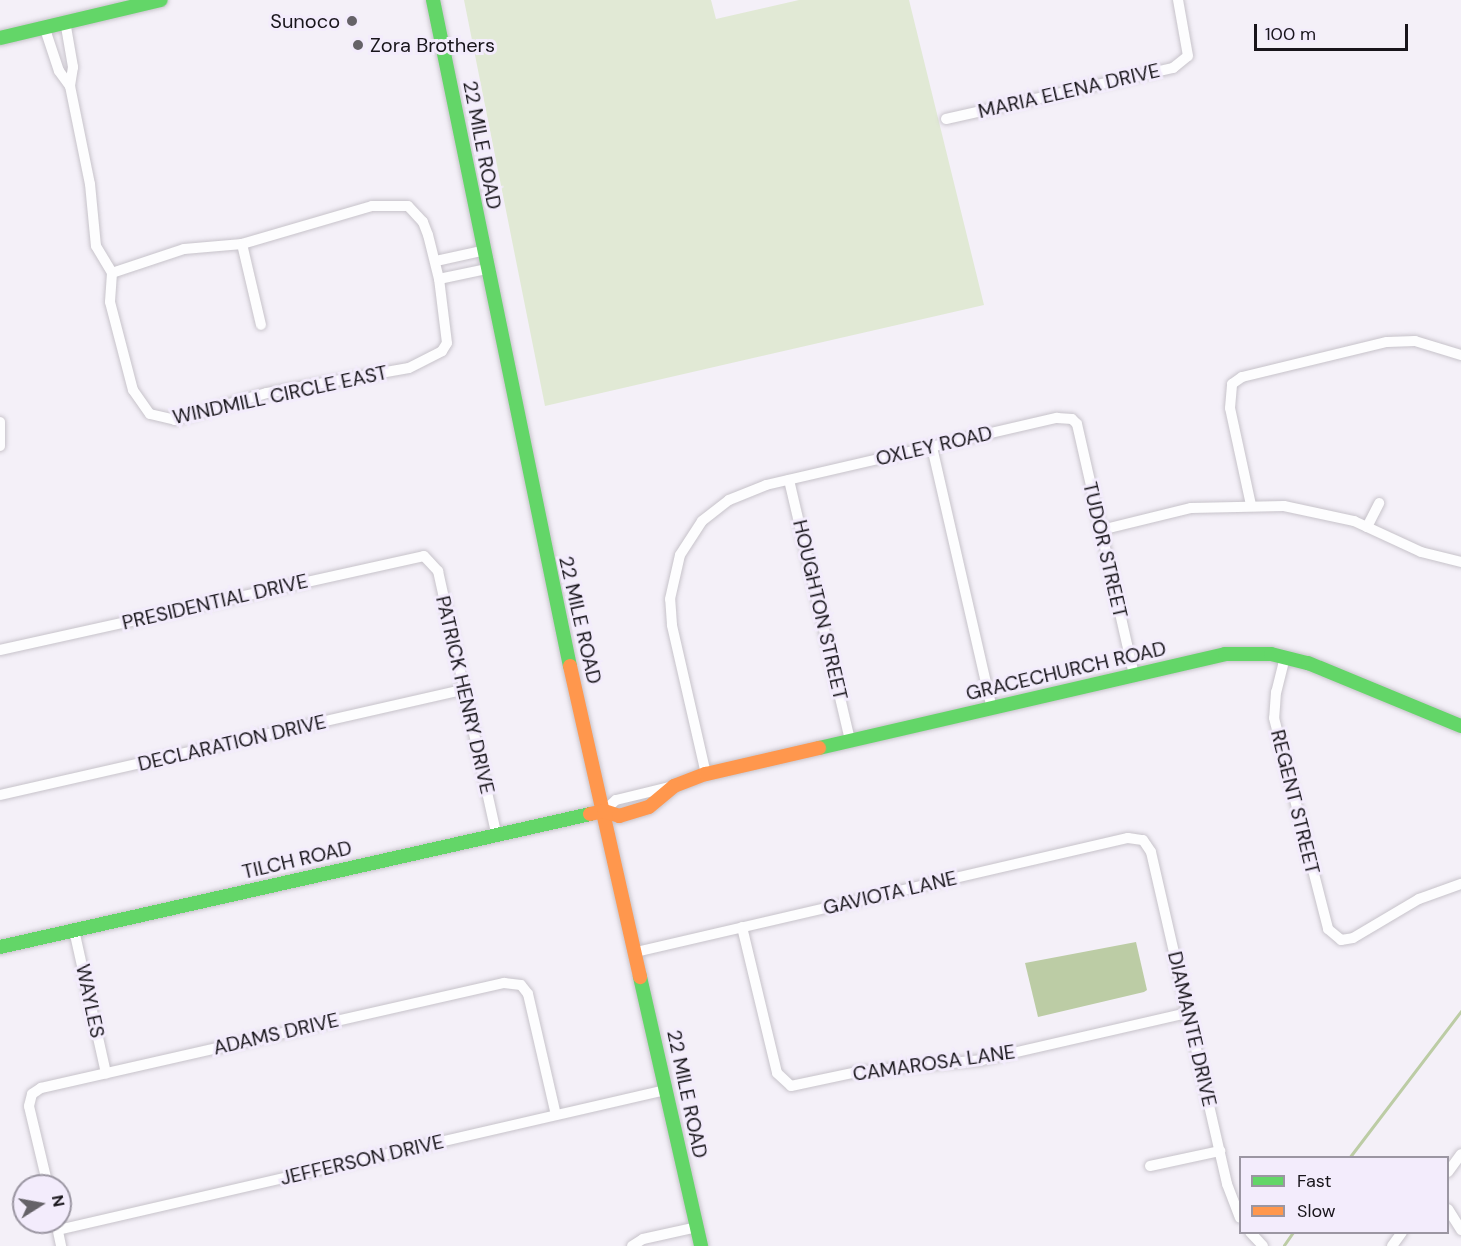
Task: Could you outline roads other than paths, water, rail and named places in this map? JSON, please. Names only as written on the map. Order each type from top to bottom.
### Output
[{"type":"street","points":[[0,38],[161,0]]},
{"type":"street","name":"22 MILE ROAD","points":[[433,0],[482,251],[701,1246]]},
{"type":"street","name":"MARIA ELENA DRIVE","points":[[946,119],[1173,68],[1188,56],[1178,0]]},
{"type":"street","points":[[65,21],[73,67],[69,86]]},
{"type":"street","points":[[44,26],[59,71],[69,86],[90,184],[96,246],[112,273],[184,249],[242,244],[372,206],[408,206],[423,222],[436,261],[439,279],[486,269]]},
{"type":"street","points":[[242,244],[261,325]]},
{"type":"street","points":[[436,261],[482,251]]},
{"type":"street","name":"WINDMILL CIRCLE EAST","points":[[112,273],[110,302],[133,390],[150,414],[175,420],[267,393],[410,368],[442,351],[448,332],[439,279]]},
{"type":"street","points":[[1251,505],[1230,408],[1232,384],[1242,377],[1387,342],[1415,341],[1461,355]]},
{"type":"street","name":"OXLEY ROAD","points":[[706,774],[672,625],[674,572],[693,531],[717,507],[741,494],[789,480],[1057,418],[1072,419],[1077,424]]},
{"type":"street","points":[[0,422],[0,446]]},
{"type":"street","name":"TUDOR STREET","points":[[1077,424],[1134,675]]},
{"type":"street","points":[[932,447],[992,708]]},
{"type":"street","name":"HOUGHTON STREET","points":[[789,480],[850,741]]},
{"type":"street","points":[[1366,527],[1379,503]]},
{"type":"street","points":[[1101,530],[1191,508],[1251,505],[1300,508],[1366,527],[1427,554],[1461,562]]},
{"type":"street","name":"PRESIDENTIAL DRIVE","points":[[0,650],[417,556],[430,559]]},
{"type":"street","name":"PATRICK HENRY DRIVE","points":[[430,559],[438,571],[496,833]]},
{"type":"street","name":"GRACECHURCH ROAD","points":[[604,811],[619,816],[649,807],[674,786],[706,774],[1225,654],[1285,657],[1461,726]]},
{"type":"street","name":"REGENT STREET","points":[[1285,657],[1276,692],[1274,718],[1328,929],[1341,940],[1353,939],[1440,889],[1461,884]]},
{"type":"street","name":"DECLARATION DRIVE","points":[[0,795],[465,690]]},
{"type":"street","name":"TILCH ROAD","points":[[0,947],[496,833],[604,811]]},
{"type":"street","name":"GAVIOTA LANE","points":[[636,952],[1128,838],[1143,840]]},
{"type":"street","name":"DIAMANTE DRIVE","points":[[1143,840],[1151,852],[1220,1151],[1239,1215]]},
{"type":"street","name":"CAMAROSA LANE","points":[[742,927],[777,1073],[785,1084],[798,1085],[872,1070],[982,1060],[1188,1013]]},
{"type":"street","name":"WAYLES","points":[[74,930],[106,1073]]},
{"type":"street","name":"ADAMS DRIVE","points":[[45,1174],[29,1106],[32,1094],[40,1088],[504,983],[521,986],[529,999],[556,1115]]},
{"type":"street","name":"JEFFERSON DRIVE","points":[[72,1223],[666,1090]]},
{"type":"street","points":[[1150,1166],[1220,1151]]},
{"type":"street","points":[[1449,1171],[1461,1154]]},
{"type":"street","points":[[1449,1211],[1461,1230]]},
{"type":"street","points":[[632,1246],[643,1239],[697,1227]]},
{"type":"street","points":[[1251,1234],[1263,1246]]},
{"type":"street","points":[[1392,1246],[1401,1234]]},
{"type":"waterway","points":[[1351,1156],[1461,1011]]},
{"type":"waterway","points":[[1284,1245],[1292,1234]]},
{"type":"place","name":"Sunoco","points":[[352,21]]},
{"type":"place","name":"Zora Brothers","points":[[358,45]]}]
